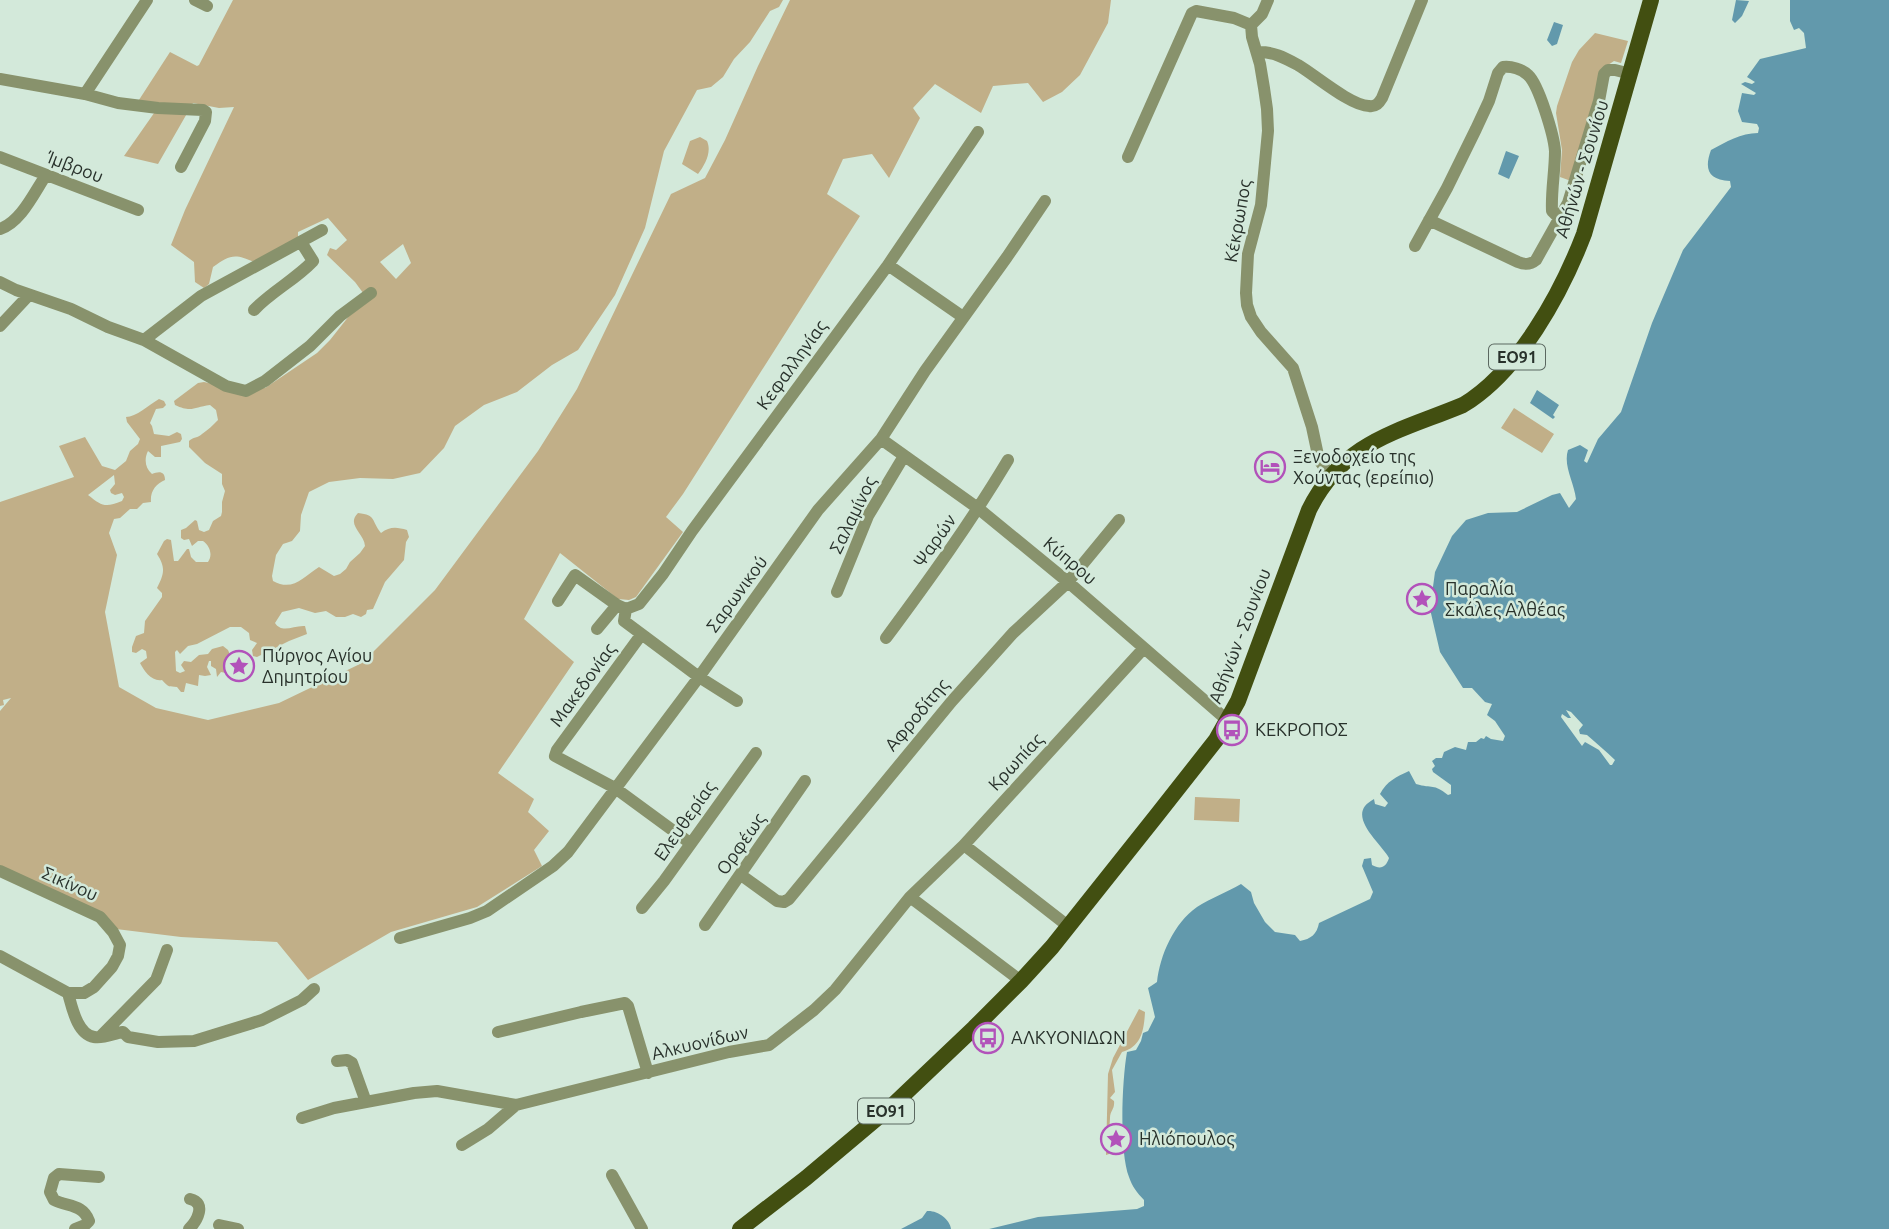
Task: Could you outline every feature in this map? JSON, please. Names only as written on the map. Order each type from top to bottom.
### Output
[{"type":"main road","name":"Αθήνών - Σουνίου","points":[[740,1229],[894,1104],[1021,981],[1202,758],[1238,701],[1309,510],[1330,475],[1369,444],[1475,398],[1493,384],[1520,353],[1548,308],[1581,242],[1651,0]]},
{"type":"street","points":[[85,94],[147,0]]},
{"type":"street","points":[[1128,157],[1192,13],[1234,18],[1251,25],[1262,14],[1268,0]]},
{"type":"street","points":[[1257,52],[1273,53],[1286,59],[1343,96],[1367,107],[1373,106],[1382,98],[1422,0]]},
{"type":"street","name":"Κέκρωπος","points":[[1251,25],[1267,109],[1268,131],[1261,205],[1248,254],[1247,305],[1261,332],[1293,368],[1312,427],[1319,460],[1330,475]]},
{"type":"street","points":[[1415,246],[1476,129],[1498,73],[1503,67],[1510,66],[1527,73],[1549,123],[1555,147],[1552,211],[1560,219]]},
{"type":"street","points":[[1429,220],[1518,262],[1532,264],[1568,203],[1599,101],[1604,74],[1615,70],[1630,74]]},
{"type":"street","points":[[0,79],[85,94],[118,103],[203,110],[206,117],[181,167]]},
{"type":"street","name":"Κεφαλληνίας","points":[[597,629],[621,607],[639,604],[663,574],[888,265],[978,132]]},
{"type":"street","name":"Ίμβρου","points":[[0,157],[138,210]]},
{"type":"street","points":[[0,229],[16,218],[46,175]]},
{"type":"street","name":"Σαρωνικού","points":[[400,938],[487,911],[553,866],[568,852],[818,510],[881,439],[925,371],[1045,201]]},
{"type":"street","points":[[144,340],[201,296],[322,230]]},
{"type":"street","points":[[254,310],[313,261],[301,242]]},
{"type":"street","points":[[888,265],[963,317]]},
{"type":"street","points":[[0,282],[144,340],[226,386],[246,391],[265,381],[301,354],[340,316],[371,293]]},
{"type":"street","points":[[0,326],[29,295]]},
{"type":"street","name":"Κύπρου","points":[[881,439],[979,509],[1227,720]]},
{"type":"street","name":"Σαλαμίνος","points":[[837,592],[868,516],[904,456]]},
{"type":"street","name":"Ψαρών","points":[[886,638],[945,559],[1008,460]]},
{"type":"street","name":"Αφροδίτης","points":[[741,875],[777,901],[784,902],[789,899],[952,701],[1013,633],[1068,582],[1119,520]]},
{"type":"street","points":[[558,601],[575,575],[621,607],[624,621],[641,635],[698,677],[737,701]]},
{"type":"street","name":"Μακεδονίας","points":[[615,788],[555,756],[580,716],[641,635]]},
{"type":"street","name":"Κρωπίας","points":[[910,897],[964,845],[1144,648]]},
{"type":"street","name":"Ελευθερίας","points":[[642,908],[756,753]]},
{"type":"street","name":"Ορφέως","points":[[705,925],[805,781]]},
{"type":"street","points":[[615,788],[690,843]]},
{"type":"street","points":[[964,845],[1068,926]]},
{"type":"street","name":"Σικίνου","points":[[0,872],[100,917],[113,932],[120,945],[113,967],[94,987],[84,993],[68,993]]},
{"type":"street","points":[[910,897],[1021,981]]},
{"type":"street","name":"Αλκυονίδων","points":[[302,1118],[334,1108],[437,1091],[516,1105],[729,1052],[769,1045],[781,1038],[835,990],[910,897]]},
{"type":"street","points":[[100,1037],[156,980],[167,950]]},
{"type":"street","points":[[0,956],[68,993],[77,1022],[89,1035],[100,1037],[123,1032],[128,1037],[158,1042],[194,1041],[262,1020],[302,1000],[314,989]]},
{"type":"street","points":[[498,1032],[625,1003],[648,1073]]},
{"type":"street","points":[[337,1061],[347,1060],[352,1063],[366,1102]]},
{"type":"street","points":[[462,1145],[488,1129],[516,1105]]},
{"type":"street","points":[[75,1229],[85,1226],[89,1221],[87,1215],[80,1208],[54,1200],[50,1192],[54,1178],[59,1174],[99,1177]]},
{"type":"street","points":[[612,1175],[642,1229]]},
{"type":"street","points":[[189,1229],[198,1216],[199,1209],[199,1204],[190,1199]]},
{"type":"street","points":[[219,1225],[238,1229]]},
{"type":"shaded area","points":[[233,0],[783,0],[779,7],[770,11],[723,77],[711,87],[697,90],[664,151],[645,228],[615,295],[578,350],[552,365],[517,392],[484,405],[455,426],[444,448],[420,473],[393,479],[360,478],[329,482],[309,492],[301,515],[300,531],[292,541],[283,544],[276,555],[273,581],[292,584],[319,567],[334,576],[340,574],[365,546],[354,521],[358,513],[364,514],[371,517],[381,533],[391,528],[400,528],[407,530],[409,537],[404,560],[385,582],[373,609],[367,610],[361,617],[353,614],[336,617],[326,611],[315,613],[299,608],[282,612],[275,623],[278,626],[285,629],[305,626],[307,634],[257,657],[253,656],[252,650],[257,643],[250,640],[249,633],[241,627],[230,627],[188,646],[180,654],[177,650],[175,652],[176,671],[180,673],[185,671],[181,665],[184,661],[191,662],[199,655],[208,654],[212,649],[223,646],[230,656],[226,673],[221,672],[217,677],[216,669],[209,661],[207,667],[211,675],[199,675],[198,686],[186,683],[184,692],[181,692],[177,687],[169,686],[149,675],[140,663],[147,658],[146,651],[142,649],[136,653],[132,652],[132,647],[136,636],[144,633],[145,621],[162,597],[157,588],[163,567],[157,554],[164,541],[171,540],[174,561],[178,561],[189,549],[196,562],[208,562],[210,551],[207,545],[198,541],[192,546],[189,539],[181,538],[181,530],[195,520],[199,530],[209,530],[213,521],[221,516],[225,491],[222,474],[205,463],[189,447],[189,441],[218,420],[216,410],[210,405],[185,409],[175,405],[174,401],[198,383],[204,382],[265,388],[317,353],[349,316],[369,301],[355,282],[327,255],[330,248],[336,250],[347,240],[328,218],[298,232],[298,239],[254,262],[237,256],[223,260],[213,267],[209,284],[204,288],[195,282],[194,262],[171,245],[234,107],[219,108],[193,103],[158,164],[124,156],[159,106],[137,103],[170,52],[199,65]],"holes":[[[403,244],[411,263],[396,279],[380,262]]]},
{"type":"shaded area","points":[[790,0],[1111,0],[1108,23],[1080,75],[1062,92],[1043,102],[1028,83],[993,86],[981,113],[935,84],[913,108],[920,118],[889,178],[872,154],[843,159],[827,194],[860,216],[666,517],[683,532],[636,597],[629,600],[618,599],[560,553],[524,619],[574,662],[498,773],[534,799],[528,812],[549,831],[534,850],[542,866],[477,907],[391,932],[308,980],[277,942],[181,937],[116,929],[0,867],[0,711],[11,698],[3,700],[4,705],[0,706],[0,502],[74,477],[59,446],[85,437],[102,466],[115,470],[126,461],[140,439],[126,417],[138,413],[159,399],[164,401],[166,405],[156,409],[150,423],[154,434],[169,436],[177,432],[182,439],[180,442],[161,446],[161,457],[155,457],[148,451],[146,460],[150,472],[163,473],[165,480],[154,488],[151,502],[143,503],[137,509],[130,509],[120,518],[114,519],[109,533],[117,555],[105,612],[119,687],[156,708],[208,720],[279,703],[362,663],[435,590],[538,451],[577,389],[671,194],[705,178]],"holes":[[[114,475],[115,484],[110,490],[111,493],[122,493],[122,501],[104,505],[88,495]]]},
{"type":"shaded area","points":[[1595,33],[1628,41],[1621,63],[1614,61],[1602,69],[1571,181],[1560,177],[1562,150],[1557,106],[1572,62]]},
{"type":"shaded area","points":[[700,137],[707,141],[709,150],[698,174],[682,164],[690,141]]},
{"type":"shaded area","points":[[1514,408],[1554,434],[1542,453],[1501,428]]},
{"type":"shaded area","points":[[1195,797],[1240,799],[1239,822],[1194,820]]},
{"type":"shaded area","points":[[1139,1009],[1145,1012],[1140,1037],[1133,1046],[1122,1052],[1112,1070],[1115,1092],[1110,1098],[1114,1104],[1110,1116],[1109,1154],[1106,1155],[1108,1074],[1113,1058]]},
{"type":"water","points":[[1736,0],[1749,1],[1742,16],[1735,23],[1732,20]]},
{"type":"water","points":[[1790,0],[1889,0],[1889,1229],[989,1229],[1038,1217],[1137,1209],[1144,1206],[1144,1200],[1129,1177],[1124,1150],[1123,1097],[1127,1052],[1136,1050],[1143,1033],[1148,1031],[1155,1017],[1148,988],[1157,982],[1161,961],[1170,940],[1189,914],[1202,904],[1241,884],[1251,892],[1265,922],[1275,932],[1295,935],[1300,941],[1310,937],[1317,930],[1319,923],[1370,899],[1373,892],[1362,866],[1364,859],[1371,858],[1372,865],[1378,867],[1383,867],[1388,861],[1389,858],[1365,826],[1362,812],[1366,805],[1374,799],[1375,804],[1385,807],[1388,803],[1380,794],[1392,780],[1409,771],[1416,784],[1451,794],[1451,785],[1433,772],[1435,766],[1432,761],[1442,758],[1444,752],[1455,747],[1466,750],[1468,742],[1476,742],[1486,736],[1503,741],[1505,736],[1495,721],[1487,715],[1492,704],[1485,702],[1472,688],[1463,688],[1440,652],[1430,609],[1435,572],[1452,536],[1466,520],[1488,513],[1517,512],[1560,493],[1569,508],[1576,499],[1568,468],[1568,450],[1580,445],[1588,450],[1584,461],[1587,463],[1598,439],[1621,412],[1652,323],[1683,250],[1731,187],[1730,181],[1712,176],[1708,168],[1711,150],[1740,136],[1758,133],[1757,124],[1742,122],[1738,111],[1742,93],[1756,93],[1741,84],[1755,82],[1747,77],[1760,59],[1806,48],[1804,33],[1799,28],[1794,30],[1790,21]],"holes":[[[1566,710],[1583,725],[1579,730],[1580,734],[1587,735],[1612,757],[1615,760],[1612,765],[1599,750],[1585,742],[1582,746],[1561,717],[1562,714],[1571,718]]]},
{"type":"water","points":[[1554,22],[1563,25],[1557,44],[1552,46],[1547,40]]},
{"type":"water","points":[[1506,151],[1519,156],[1509,179],[1498,174]]},
{"type":"water","points":[[1537,390],[1559,405],[1553,419],[1530,403]]},
{"type":"water","points":[[927,1211],[942,1216],[951,1229],[901,1229],[922,1218]]},
{"type":"place","name":"Ξενοδοχείο της Χούντας (ερείπιο)","points":[[1270,467]]},
{"type":"place","name":"Παραλία Σκάλες Αλθέας","points":[[1422,599]]},
{"type":"place","name":"Πύργος Αγίου Δημητρίου","points":[[239,666]]},
{"type":"place","name":"ΚΕΚΡΟΠΟΣ","points":[[1232,730]]},
{"type":"place","name":"ΑΛΚΥΟΝΙΔΩΝ","points":[[988,1038]]},
{"type":"place","name":"Ηλιόπουλος","points":[[1116,1139]]}]
